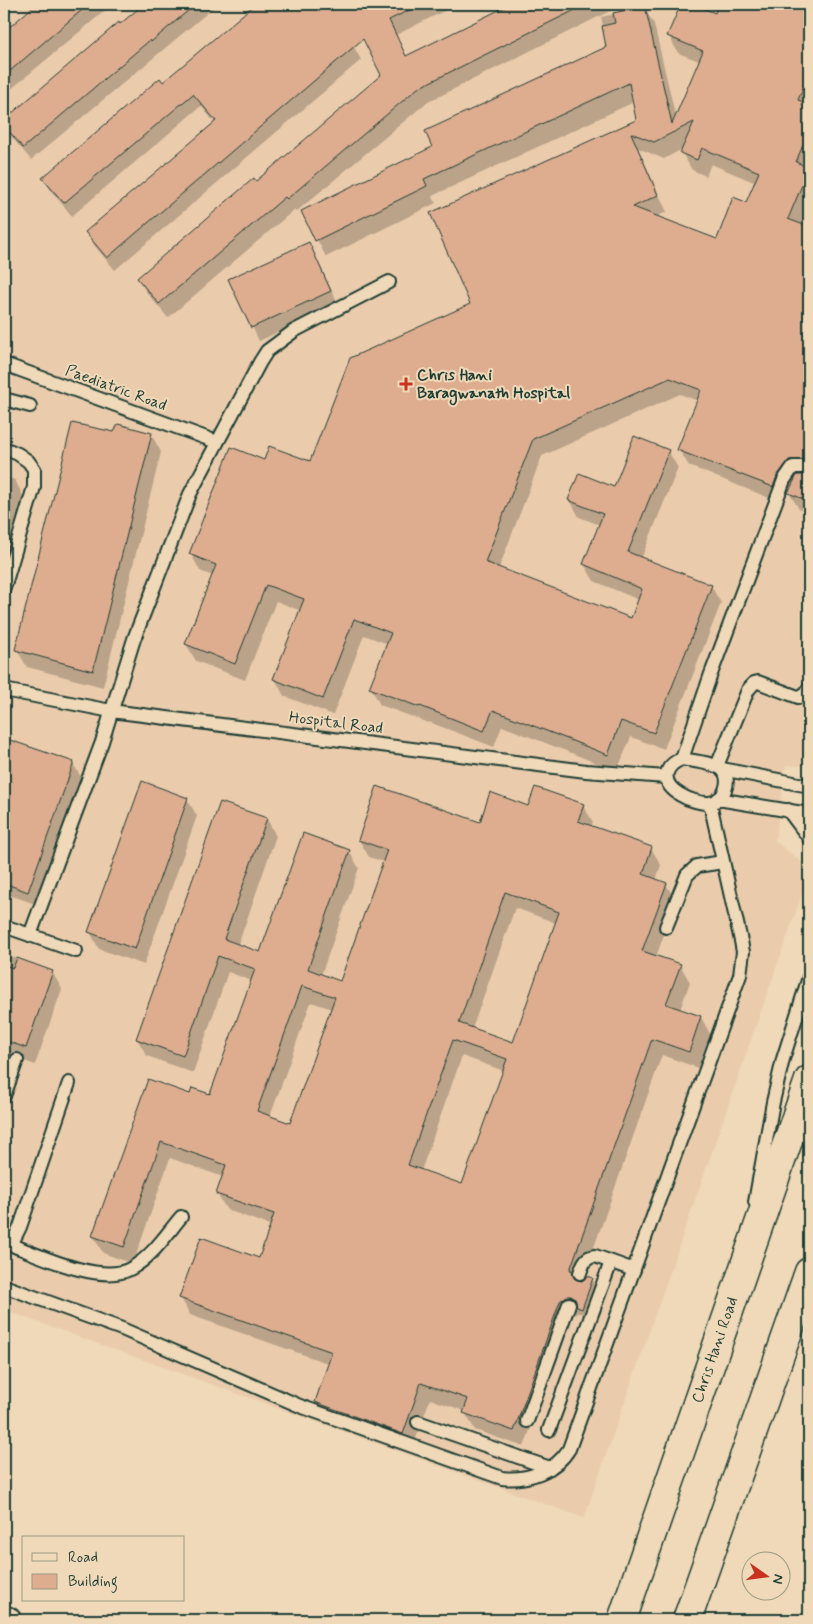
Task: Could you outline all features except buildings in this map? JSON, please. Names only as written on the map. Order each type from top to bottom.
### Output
[{"type":"main road","name":"Chris Hani Road","points":[[622,1620],[809,1080]]},
{"type":"main road","points":[[687,1620],[809,1272]]},
{"type":"lane","points":[[30,935],[102,742],[134,639],[183,511],[217,442],[267,351],[294,331],[389,282]]},
{"type":"lane","name":"Paediatric Road","points":[[4,364],[217,442]]},
{"type":"lane","points":[[4,399],[30,406]]},
{"type":"lane","points":[[4,448],[28,461],[34,469],[34,487],[4,588]]},
{"type":"lane","points":[[682,759],[784,480],[794,467],[809,467]]},
{"type":"lane","points":[[720,768],[748,690],[754,683],[758,682],[798,696],[803,696],[809,688]]},
{"type":"lane","name":"Hospital Road","points":[[4,690],[112,711],[576,770],[666,777]]},
{"type":"lane","points":[[809,786],[682,759],[670,765],[666,777],[670,787],[679,794],[695,800],[809,814]]},
{"type":"lane","points":[[4,1286],[122,1329],[300,1406],[502,1478],[514,1480],[530,1477],[550,1468],[569,1449],[740,975],[741,942],[723,862],[714,801],[727,785],[727,778],[720,768]]},
{"type":"lane","points":[[788,810],[809,838]]},
{"type":"lane","points":[[666,927],[687,875],[697,866],[723,862]]},
{"type":"lane","points":[[4,926],[76,951]]},
{"type":"lane","points":[[743,1268],[773,1102],[783,1059],[809,976]]},
{"type":"lane","points":[[4,1096],[17,1060]]},
{"type":"lane","points":[[6,1243],[14,1239],[20,1227],[69,1082]]},
{"type":"lane","points":[[6,1243],[79,1271],[110,1273],[128,1271],[142,1261],[181,1217]]},
{"type":"lane","points":[[580,1273],[584,1261],[590,1256],[596,1256],[634,1270]]},
{"type":"lane","points":[[549,1430],[611,1262]]},
{"type":"lane","points":[[527,1421],[569,1304]]},
{"type":"lane","points":[[418,1422],[550,1468]]},
{"type":"shaded area","name":"Chris Hani Baragwanath Hospital","points":[[4,4],[809,4],[809,767],[786,765],[775,841],[809,868],[809,874],[584,1518],[4,1310]]},
{"type":"place","name":"Chris Hani Baragwanath Hospital","points":[[406,384]]}]
